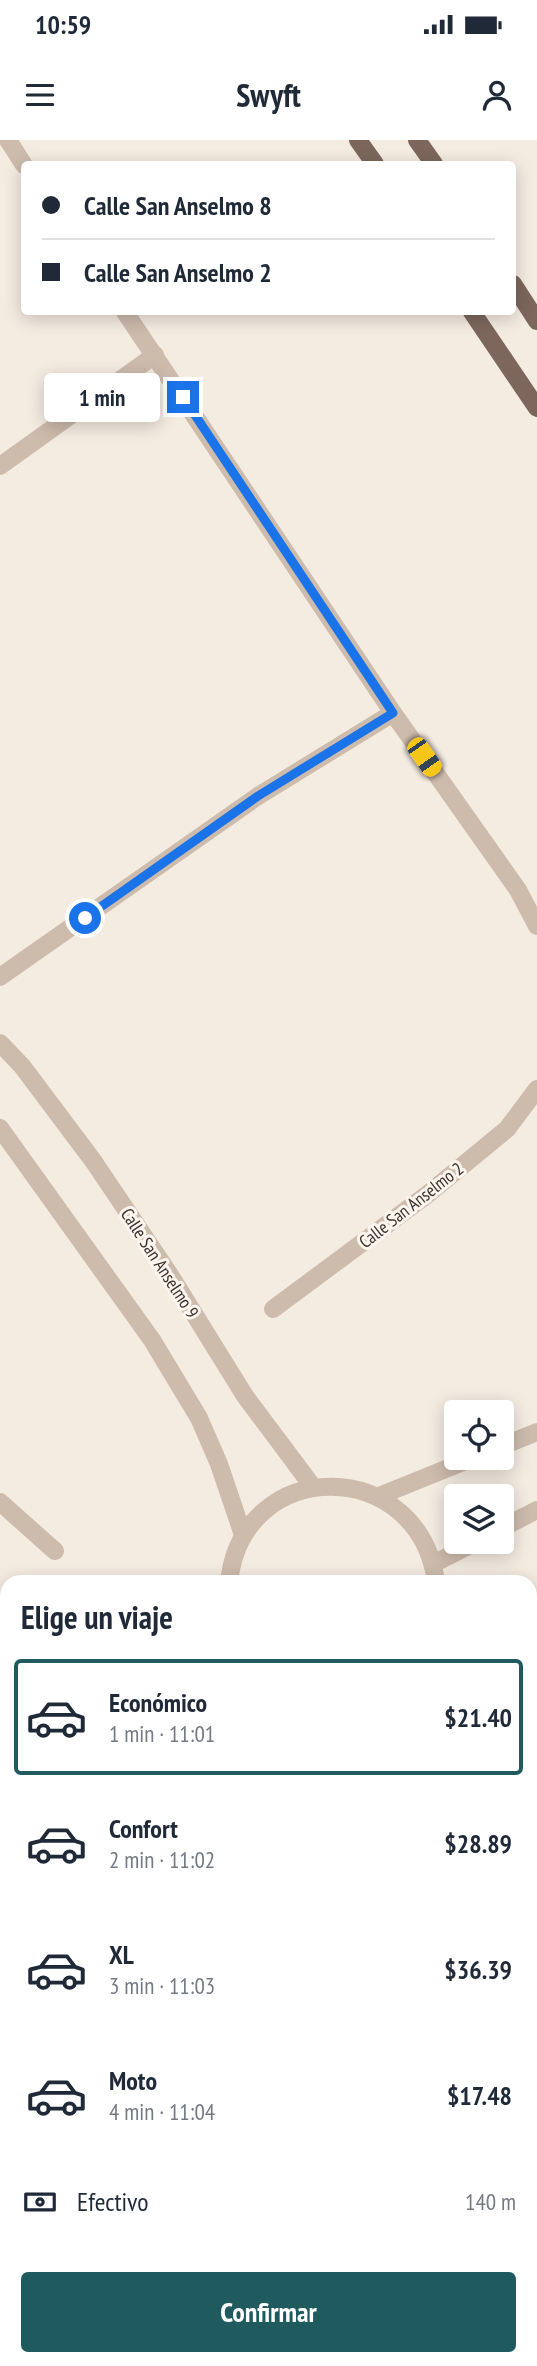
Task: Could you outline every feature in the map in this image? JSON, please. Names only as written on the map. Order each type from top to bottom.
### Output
[{"type":"main road","points":[[358,140],[373,161]]},
{"type":"main road","points":[[417,140],[431,161]]},
{"type":"main road","points":[[516,290],[537,321]]},
{"type":"main road","points":[[474,315],[537,408]]},
{"type":"street","points":[[8,140],[21,161]]},
{"type":"street","points":[[127,315],[393,713],[518,890],[537,926]]},
{"type":"street","points":[[0,466],[155,355]]},
{"type":"street","points":[[0,977],[258,796],[393,713]]},
{"type":"street","name":"Calle San Anselmo 9","points":[[0,1043],[22,1066],[94,1163],[170,1275],[245,1396],[313,1487]]},
{"type":"street","name":"Calle San Anselmo 2","points":[[273,1309],[428,1194],[507,1129],[537,1089]]},
{"type":"street","points":[[0,1128],[152,1340],[192,1406],[219,1464],[243,1535]]},
{"type":"street","points":[[514,1441],[537,1432]]},
{"type":"street","points":[[379,1496],[444,1470]]},
{"type":"street","points":[[230,1575],[231,1564],[243,1535],[257,1518],[273,1503],[292,1493],[313,1487],[347,1487],[379,1496],[397,1508],[413,1524],[425,1543],[435,1575]]},
{"type":"street","points":[[0,1502],[55,1551]]},
{"type":"street","points":[[514,1522],[537,1510]]},
{"type":"street","points":[[433,1564],[453,1554]]},
{"type":"route","points":[[85,918],[258,796],[393,713],[183,397]]}]
